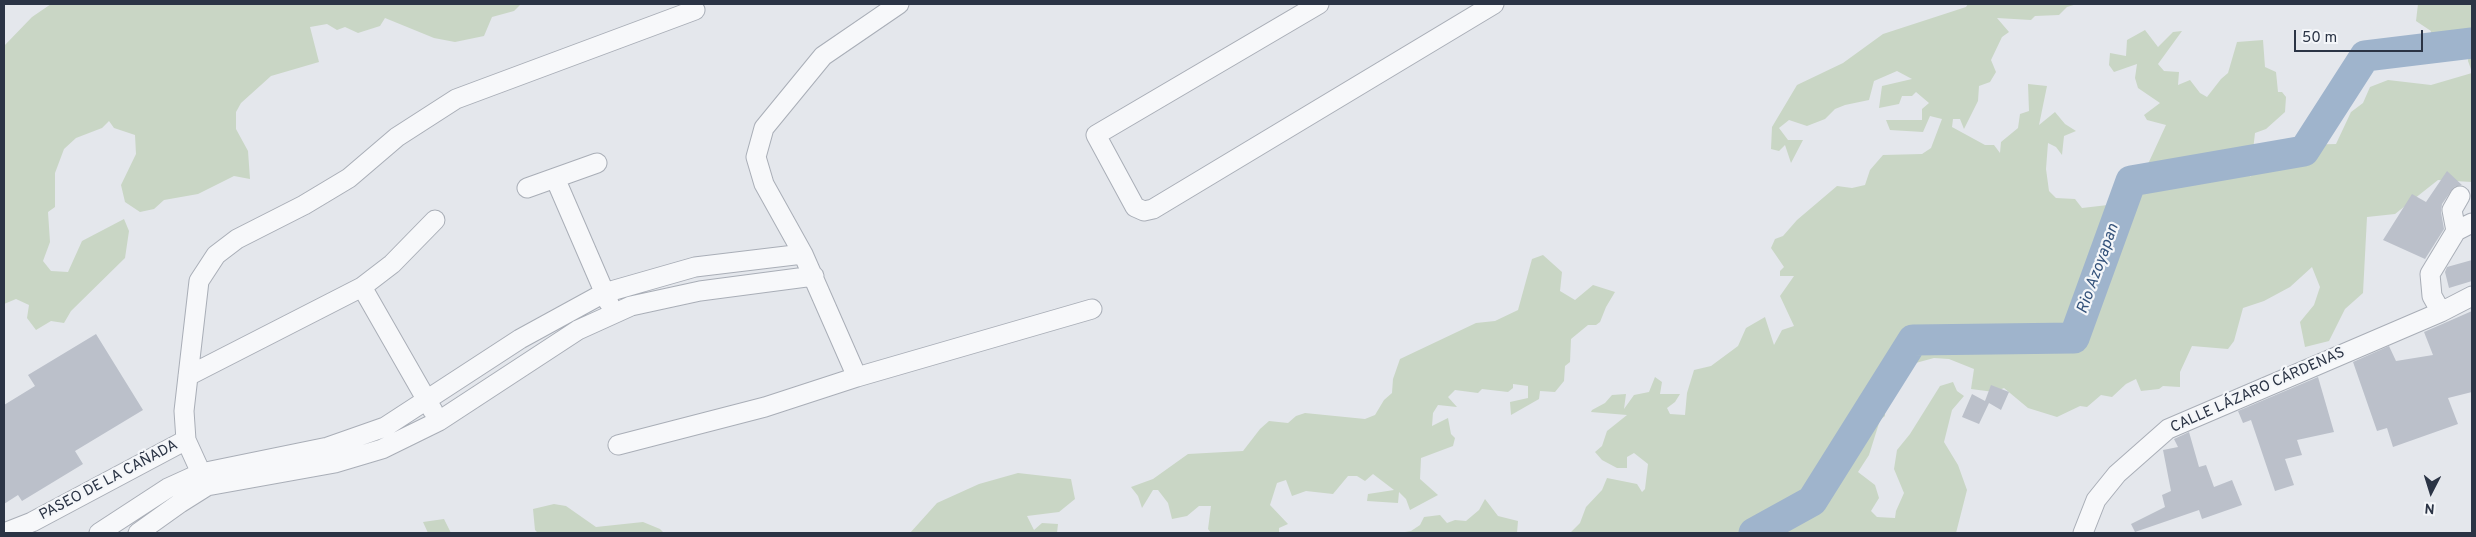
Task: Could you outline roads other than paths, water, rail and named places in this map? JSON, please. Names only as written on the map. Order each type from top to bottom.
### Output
[{"type":"street","points":[[857,377],[814,276],[764,184],[756,157],[764,128],[822,56],[899,4]]},
{"type":"street","points":[[1319,4],[1096,135],[1135,207],[1144,211],[1153,209],[1494,4]]},
{"type":"street","points":[[204,480],[186,440],[184,411],[199,281],[209,263],[226,246],[304,205],[350,178],[397,138],[456,99],[695,10]]},
{"type":"street","points":[[528,188],[597,163]]},
{"type":"street","points":[[554,178],[614,314]]},
{"type":"street","points":[[2441,312],[2432,296],[2430,274],[2464,226],[2452,210],[2460,196]]},
{"type":"street","points":[[188,376],[362,287],[392,264],[435,220]]},
{"type":"street","points":[[99,533],[168,488],[328,446],[385,427],[427,402],[520,339],[604,293],[695,267],[803,254]]},
{"type":"street","points":[[138,533],[180,502],[204,480],[335,463],[382,449],[439,421],[578,330],[630,306],[700,291],[814,276]]},
{"type":"street","points":[[362,287],[439,421]]},
{"type":"street","name":"CALLE LÁZARO CÁRDENAS","points":[[2083,533],[2096,500],[2117,474],[2168,429],[2441,312],[2472,296]]},
{"type":"street","points":[[618,446],[765,407],[857,377],[1092,309]]},
{"type":"street","name":"PASEO DE LA CAÑADA","points":[[4,533],[32,522],[186,440]]},
{"type":"waterway","name":"Rio Azoyapan","points":[[1754,533],[1812,501],[1913,340],[2074,338],[2131,181],[2304,151],[2365,56],[2472,43]]}]
